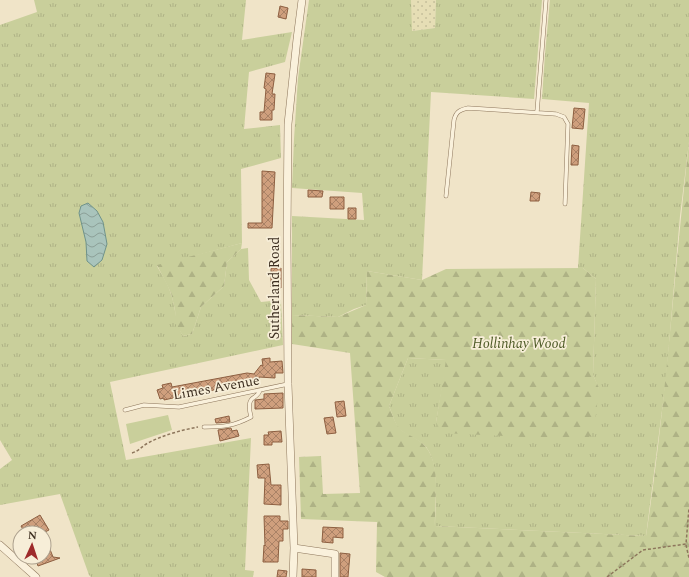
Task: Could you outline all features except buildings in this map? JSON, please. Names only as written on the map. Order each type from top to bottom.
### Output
[{"type":"street","name":"Sutherland Road","points":[[293,577],[294,548],[288,384],[288,124],[296,38],[302,0]]},
{"type":"street","points":[[0,545],[36,577]]},
{"type":"street","points":[[294,548],[335,554],[335,577]]},
{"type":"lane","points":[[537,112],[546,0]]},
{"type":"lane","points":[[446,196],[456,113],[461,109],[468,108],[537,112],[556,114],[564,117],[568,124],[565,204]]},
{"type":"lane","name":"Limes Avenue","points":[[125,410],[144,405],[179,407],[288,384]]},
{"type":"lane","points":[[204,427],[220,427],[238,424],[250,417],[250,400],[258,395],[260,390]]},
{"type":"path","points":[[132,453],[136,452],[146,443],[156,439],[183,430],[204,427]]},
{"type":"path","points":[[689,508],[686,544],[689,558]]},
{"type":"path","points":[[607,577],[643,550],[686,544]]},
{"type":"shaded area","points":[[411,0],[436,0],[435,28],[411,31]]},
{"type":"green space","points":[[34,0],[246,0],[242,40],[292,32],[285,62],[249,72],[244,129],[280,125],[281,158],[241,169],[242,243],[157,266],[170,290],[178,326],[183,336],[192,334],[201,307],[224,286],[227,262],[241,249],[248,248],[249,280],[261,302],[281,300],[283,345],[110,382],[126,460],[251,438],[245,570],[254,571],[253,577],[91,577],[60,494],[0,505],[0,469],[12,460],[0,440],[0,25],[37,12]]},
{"type":"green space","points":[[309,0],[411,0],[412,31],[435,28],[436,0],[542,0],[534,99],[431,92],[422,280],[367,271],[366,305],[338,317],[292,315],[292,216],[364,220],[362,193],[292,188],[298,78]]},
{"type":"green space","points":[[550,0],[689,0],[689,142],[680,216],[666,379],[646,536],[435,526],[436,482],[435,471],[429,451],[423,444],[399,429],[389,406],[408,358],[447,360],[436,422],[599,389],[593,375],[596,279],[583,268],[578,268],[589,103],[542,99]]},
{"type":"green space","name":"Hollinhay Wood","points":[[689,142],[689,577],[385,577],[376,572],[377,522],[301,519],[299,457],[321,456],[323,494],[360,493],[350,353],[292,344],[292,315],[338,317],[366,305],[367,271],[422,280],[446,269],[583,268],[596,279],[593,375],[599,388],[594,430],[587,440],[442,433],[436,422],[446,360],[408,358],[389,406],[398,427],[425,446],[434,463],[436,484],[435,526],[646,536],[659,438]]},
{"type":"green space","points":[[242,243],[241,249],[227,262],[224,286],[201,307],[192,334],[183,336],[176,324],[175,310],[171,293],[157,265]]},
{"type":"green space","points":[[168,415],[172,430],[130,444],[126,424]]},
{"type":"water","points":[[88,203],[97,211],[103,222],[107,244],[102,260],[94,267],[87,261],[86,242],[79,213],[81,206]]}]
